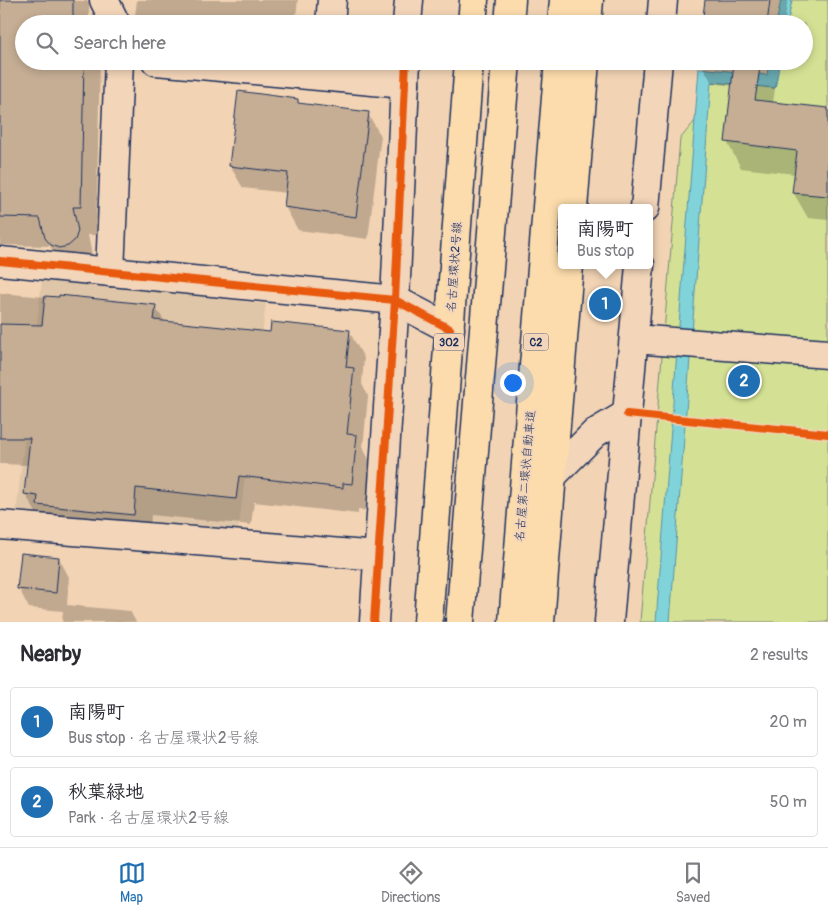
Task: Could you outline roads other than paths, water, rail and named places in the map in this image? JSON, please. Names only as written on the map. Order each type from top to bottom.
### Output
[{"type":"highway","points":[[473,15],[474,0]]},
{"type":"highway","points":[[510,15],[511,0]]},
{"type":"highway","points":[[563,15],[564,0]]},
{"type":"highway","points":[[588,15],[589,0]]},
{"type":"highway","name":"名古屋環状2号線","points":[[428,622],[469,70]]},
{"type":"highway","points":[[460,622],[505,70]]},
{"type":"highway","name":"名古屋第二環状自動車道","points":[[513,622],[558,70]]},
{"type":"highway","points":[[573,204],[583,70]]},
{"type":"highway","points":[[540,622],[569,269]]},
{"type":"street","points":[[104,0],[112,15]]},
{"type":"street","points":[[331,15],[332,0]]},
{"type":"street","points":[[662,15],[663,0]]},
{"type":"street","points":[[110,272],[119,70]]},
{"type":"street","points":[[345,70],[405,73],[395,300],[374,622]]},
{"type":"street","points":[[645,204],[657,70]]},
{"type":"street","points":[[0,261],[395,300],[450,329]]},
{"type":"street","points":[[609,622],[640,269]]},
{"type":"street","points":[[634,339],[828,354]]},
{"type":"street","points":[[553,475],[595,433],[627,414]]},
{"type":"street","points":[[0,525],[378,556]]},
{"type":"water","points":[[781,0],[792,0],[789,15],[778,15]]},
{"type":"water","points":[[699,70],[767,75],[768,70],[778,70],[775,88],[711,82],[670,622],[656,622]]},
{"type":"place","name":"南陽町","points":[[605,304]]},
{"type":"place","name":"秋葉緑地","points":[[744,381]]}]
